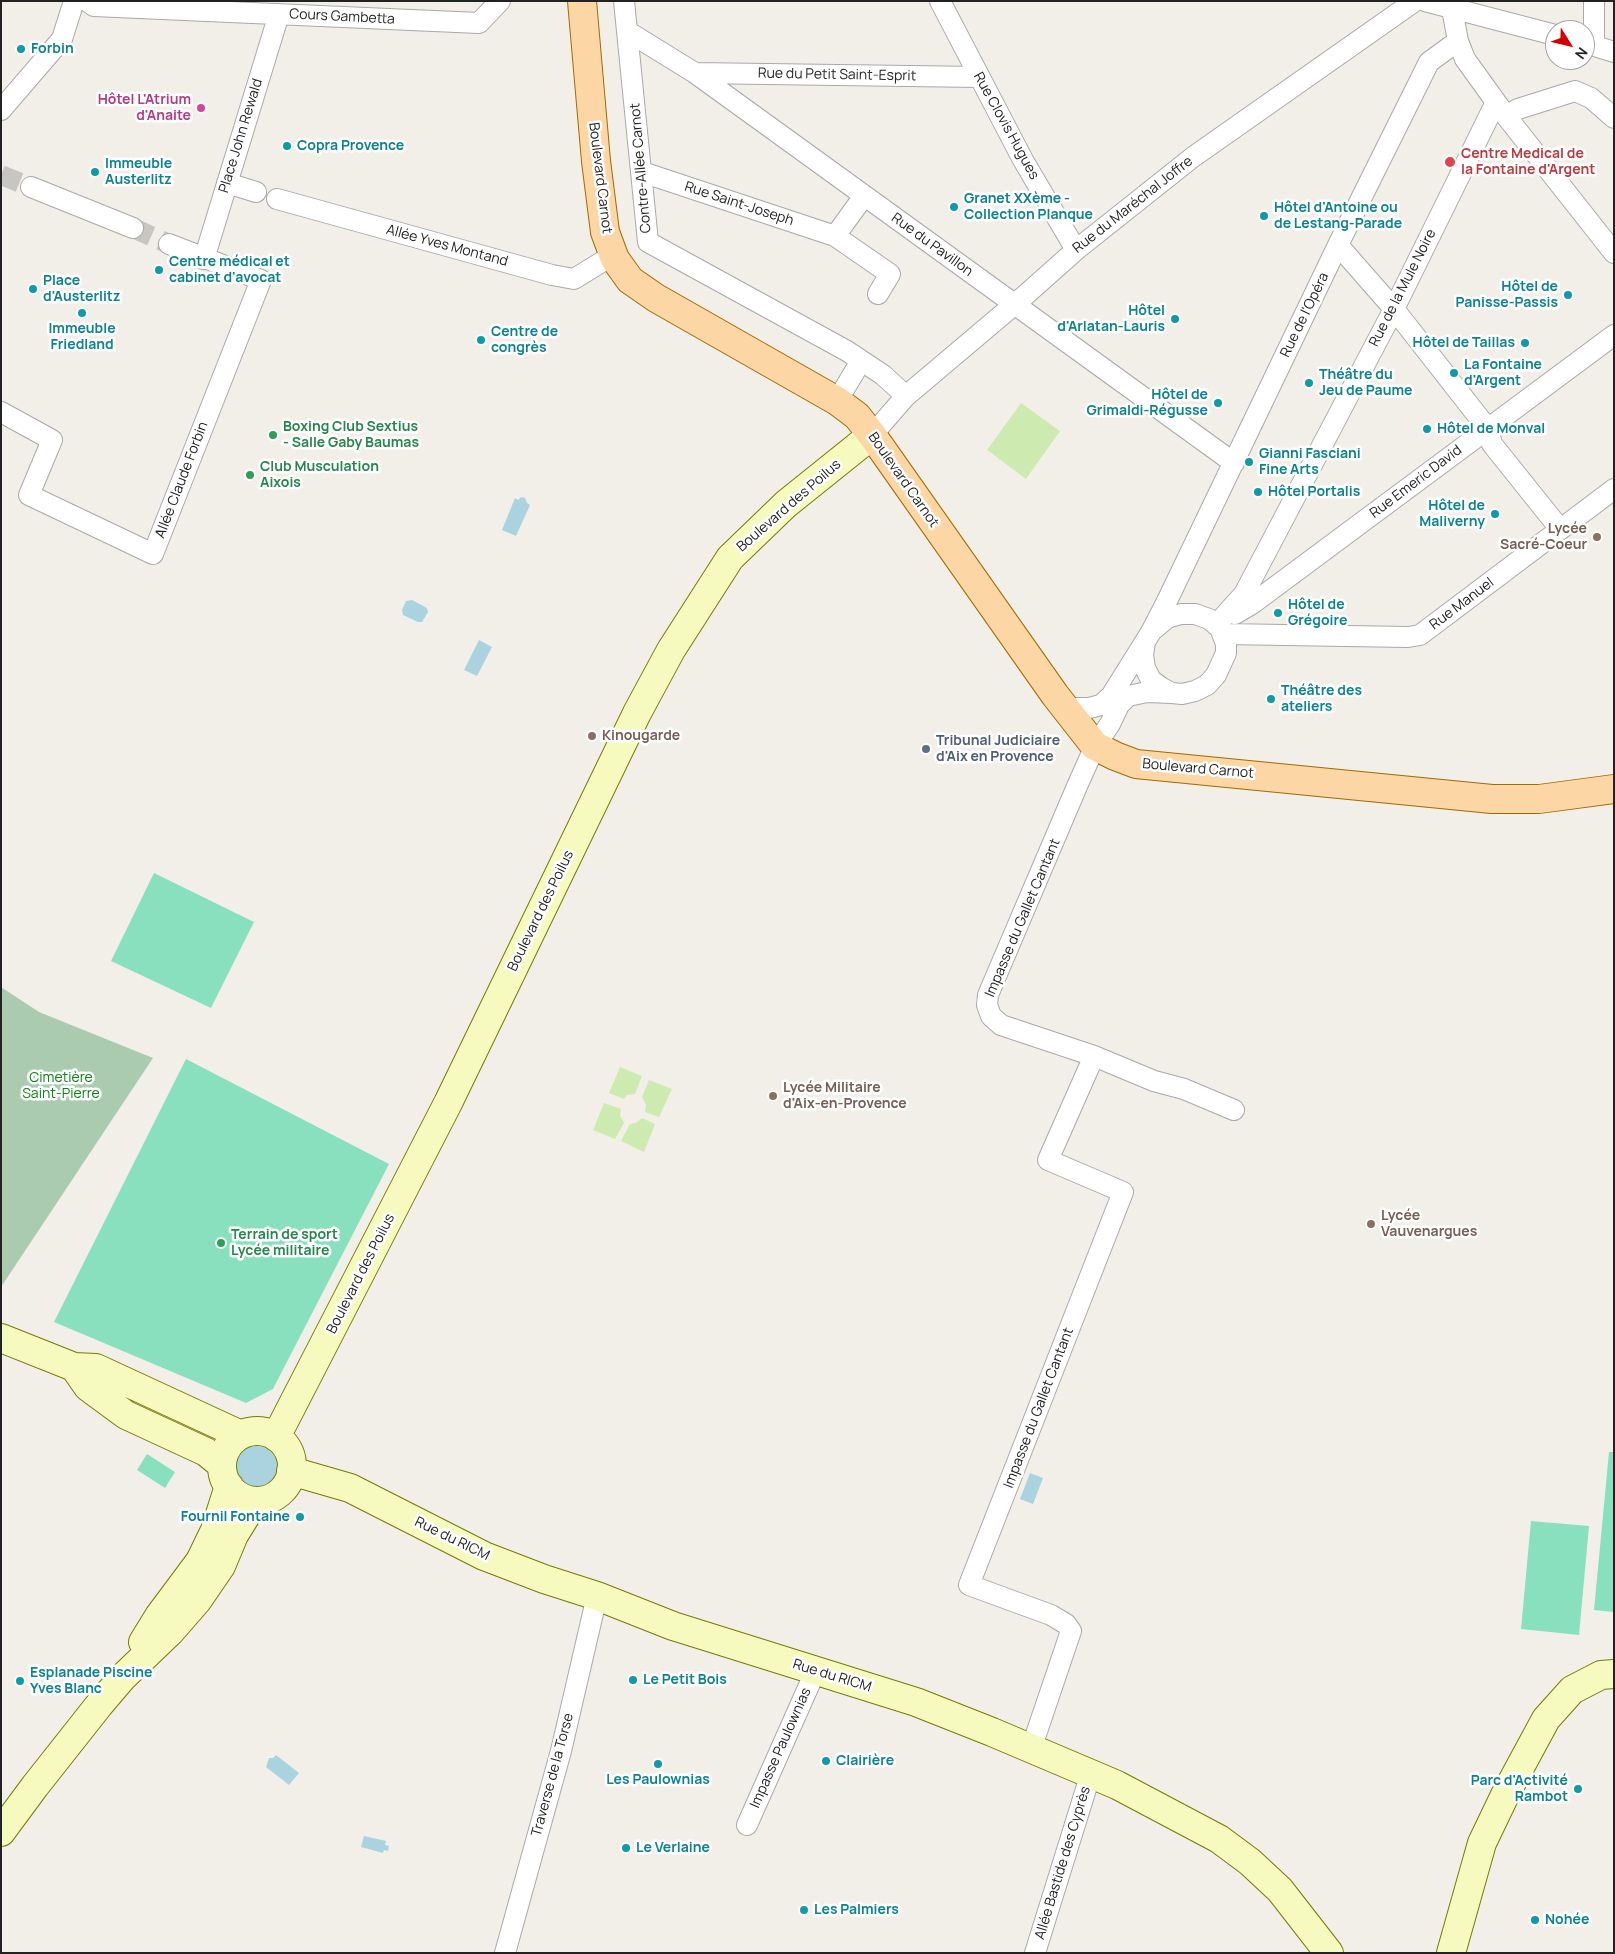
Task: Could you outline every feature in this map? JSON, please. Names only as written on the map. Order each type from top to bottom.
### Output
[{"type":"main road","name":"Boulevard Carnot","points":[[576,4],[605,232],[613,255],[630,280],[656,298],[837,401],[857,416],[1064,708],[1095,746],[1136,764],[1492,799],[1539,799],[1614,789]]},
{"type":"main road","name":"Boulevard des Poilus","points":[[276,1437],[448,1103],[637,713],[670,650],[730,558],[786,504],[872,435]]},
{"type":"main road","points":[[1,1338],[74,1367],[96,1368],[242,1435]]},
{"type":"main road","points":[[74,1367],[88,1387],[126,1415],[206,1452],[226,1475],[240,1496],[255,1501],[265,1500],[279,1493],[289,1481],[292,1471],[289,1452],[276,1437],[259,1431],[242,1435],[228,1447],[226,1475],[215,1530],[200,1561],[159,1616],[122,1678]]},
{"type":"main road","name":"Rue du RICM","points":[[292,1471],[350,1488],[484,1556],[544,1579],[598,1596],[673,1626],[815,1672],[916,1702],[1117,1785],[1220,1839],[1250,1862],[1280,1890],[1329,1953]]},
{"type":"main road","points":[[1,1832],[46,1772],[122,1678],[170,1632],[197,1601],[221,1566],[234,1535],[255,1501]]},
{"type":"main road","points":[[1449,1949],[1482,1843],[1506,1793],[1546,1719],[1572,1690],[1602,1675],[1614,1674]]},
{"type":"street","points":[[1,110],[62,39],[74,1]]},
{"type":"street","name":"Cours Gambetta","points":[[87,1],[94,6],[479,23],[500,1]]},
{"type":"street","name":"Contre-Allée Carnot","points":[[624,1],[648,242],[847,351],[861,361]]},
{"type":"street","name":"Rue Clovis Hugues","points":[[940,1],[1024,160],[1076,250]]},
{"type":"street","name":"Rue du Maréchal Joffre","points":[[872,435],[906,396],[1076,250],[1193,157],[1415,1]]},
{"type":"street","points":[[1424,1],[1454,5],[1545,32]]},
{"type":"street","points":[[1592,20],[1594,1]]},
{"type":"street","points":[[1454,5],[1458,41],[1465,59],[1501,109],[1614,254]]},
{"type":"street","name":"Place John Rewald","points":[[204,259],[279,14]]},
{"type":"street","name":"Rue du Pavillon","points":[[627,31],[695,72],[1234,463]]},
{"type":"street","name":"Rue de l'Opéra","points":[[1064,708],[1089,708],[1101,705],[1111,696],[1148,637],[1234,463],[1338,244],[1429,62],[1458,41]]},
{"type":"street","points":[[1595,46],[1614,52]]},
{"type":"street","name":"Rue du Petit Saint-Esprit","points":[[695,72],[979,77]]},
{"type":"street","points":[[1501,109],[1518,109],[1575,91],[1583,93],[1614,118]]},
{"type":"street","name":"Rue de la Mule Noire","points":[[1219,630],[1244,594],[1501,109]]},
{"type":"street","name":"Rue Saint-Joseph","points":[[642,172],[835,236],[890,274],[878,294]]},
{"type":"street","points":[[227,183],[256,192]]},
{"type":"street","points":[[31,187],[133,228]]},
{"type":"street","points":[[835,236],[864,196]]},
{"type":"street","name":"Allée Yves Montand","points":[[277,199],[552,275],[574,279],[613,255]]},
{"type":"street","points":[[169,244],[204,259]]},
{"type":"street","points":[[1338,244],[1394,310],[1488,429],[1492,444],[1560,530]]},
{"type":"street","name":"Allée Claude Forbin","points":[[1,412],[52,440],[29,495],[153,554],[261,280],[204,259]]},
{"type":"street","name":"Rue Emeric David","points":[[1219,630],[1614,335]]},
{"type":"street","points":[[837,401],[861,361],[883,375],[906,396]]},
{"type":"street","name":"Rue Manuel","points":[[1219,630],[1408,638],[1420,635],[1614,489]]},
{"type":"street","points":[[1181,614],[1195,614],[1209,619],[1219,630],[1226,644],[1226,653],[1216,675],[1207,685],[1195,691],[1172,694],[1151,680],[1145,668],[1143,654],[1148,637],[1167,618],[1181,614]]},
{"type":"street","name":"Impasse du Gallet Cantant","points":[[1172,694],[1147,692],[1128,696],[1119,705],[1110,724],[1095,746],[988,995],[987,1005],[990,1016],[1001,1025],[1094,1056],[1154,1082],[1184,1089],[1234,1110]]},
{"type":"street","name":"Impasse du Gallet Cantant","points":[[1031,1749],[1071,1631],[1066,1624],[1051,1615],[970,1586],[1123,1192],[1048,1160],[1094,1056]]},
{"type":"street","name":"Traverse de la Torse","points":[[505,1953],[561,1752],[598,1596]]},
{"type":"street","name":"Impasse Paulownias","points":[[747,1825],[815,1672]]},
{"type":"street","name":"Allée Bastide des Cyprès","points":[[1035,1953],[1090,1773]]},
{"type":"green space","points":[[1021,403],[1060,431],[1026,479],[987,450]]},
{"type":"green space","points":[[154,873],[254,922],[211,1008],[111,961]]},
{"type":"green space","name":"Cimetière Saint-Pierre","points":[[1,987],[39,1012],[153,1058],[1,1287]]},
{"type":"green space","name":"Terrain de sport Lycée militaire","points":[[186,1059],[389,1164],[273,1389],[246,1403],[54,1322]]},
{"type":"green space","points":[[620,1067],[642,1076],[635,1094],[627,1095],[624,1099],[609,1093]]},
{"type":"green space","points":[[649,1080],[672,1089],[659,1117],[645,1112],[646,1105],[642,1097]]},
{"type":"green space","points":[[604,1103],[621,1109],[620,1115],[624,1123],[615,1139],[593,1130]]},
{"type":"green space","points":[[642,1118],[655,1124],[644,1152],[621,1141],[630,1124],[636,1123]]},
{"type":"green space","points":[[1609,1452],[1614,1452],[1614,1612],[1594,1610]]},
{"type":"green space","points":[[147,1454],[175,1472],[165,1488],[137,1470]]},
{"type":"green space","points":[[1531,1521],[1589,1526],[1579,1635],[1521,1629]]},
{"type":"water","points":[[521,497],[525,498],[530,505],[516,536],[502,530],[515,498],[518,500]]},
{"type":"water","points":[[412,600],[427,608],[428,612],[422,622],[403,615],[402,610],[406,601]]},
{"type":"water","points":[[479,640],[492,647],[477,676],[464,670]]},
{"type":"water","points":[[256,1446],[269,1450],[275,1456],[279,1469],[275,1482],[269,1488],[256,1492],[243,1488],[237,1482],[233,1469],[237,1456],[243,1450]]},
{"type":"water","points":[[1030,1473],[1043,1478],[1033,1504],[1020,1499]]},
{"type":"water","points":[[276,1755],[299,1773],[289,1785],[266,1767],[269,1758],[273,1758]]},
{"type":"water","points":[[364,1836],[386,1841],[385,1845],[389,1846],[388,1851],[384,1850],[383,1853],[361,1847]]},
{"type":"tunnel","points":[[1,175],[31,187]]},
{"type":"tunnel","points":[[133,228],[169,244]]},
{"type":"place","name":"Forbin","points":[[21,49]]},
{"type":"place","name":"Hôtel L'Atrium d'Anaite","points":[[201,108]]},
{"type":"place","name":"Copra Provence","points":[[287,146]]},
{"type":"place","name":"Centre Medical de la Fontaine d'Argent","points":[[1450,162]]},
{"type":"place","name":"Immeuble Austerlitz","points":[[95,172]]},
{"type":"place","name":"Granet XXème - Collection Planque","points":[[954,207]]},
{"type":"place","name":"Hôtel d'Antoine ou de Lestang-Parade","points":[[1264,216]]},
{"type":"place","name":"Centre médical et cabinet d'avocat","points":[[159,270]]},
{"type":"place","name":"Place d'Austerlitz","points":[[33,289]]},
{"type":"place","name":"Hôtel de Panisse-Passis","points":[[1568,295]]},
{"type":"place","name":"Immeuble Friedland","points":[[82,313]]},
{"type":"place","name":"Hôtel d'Arlatan-Lauris","points":[[1175,319]]},
{"type":"place","name":"Centre de congrès","points":[[481,340]]},
{"type":"place","name":"Hôtel de Taillas","points":[[1525,343]]},
{"type":"place","name":"La Fontaine d'Argent","points":[[1454,373]]},
{"type":"place","name":"Théâtre du Jeu de Paume","points":[[1309,383]]},
{"type":"place","name":"Hôtel de Grimaldi-Régusse","points":[[1218,403]]},
{"type":"place","name":"Hôtel de Monval","points":[[1427,429]]},
{"type":"place","name":"Boxing Club Sextius - Salle Gaby Baumas","points":[[273,435]]},
{"type":"place","name":"Gianni Fasciani Fine Arts","points":[[1249,462]]},
{"type":"place","name":"Club Musculation Aixois","points":[[250,475]]},
{"type":"place","name":"Hôtel Portalis","points":[[1258,492]]},
{"type":"place","name":"Hôtel de Maliverny","points":[[1495,514]]},
{"type":"place","name":"Lycée Sacré-Coeur","points":[[1597,537]]},
{"type":"place","name":"Hôtel de Grégoire","points":[[1278,613]]},
{"type":"place","name":"Théâtre des ateliers","points":[[1271,699]]},
{"type":"place","name":"Kinougarde","points":[[592,736]]},
{"type":"place","name":"Tribunal Judiciaire d'Aix en Provence","points":[[926,749]]},
{"type":"place","name":"Lycée Militaire d'Aix-en-Provence","points":[[773,1096]]},
{"type":"place","name":"Lycée Vauvenargues","points":[[1371,1224]]},
{"type":"place","name":"Terrain de sport Lycée militaire","points":[[221,1243]]},
{"type":"place","name":"Fournil Fontaine","points":[[300,1517]]},
{"type":"place","name":"Le Petit Bois","points":[[633,1680]]},
{"type":"place","name":"Esplanade Piscine Yves Blanc","points":[[20,1681]]},
{"type":"place","name":"Clairière","points":[[826,1761]]},
{"type":"place","name":"Les Paulownias","points":[[658,1764]]},
{"type":"place","name":"Parc d'Activité Rambot","points":[[1578,1789]]},
{"type":"place","name":"Le Verlaine","points":[[626,1848]]},
{"type":"place","name":"Les Palmiers","points":[[804,1910]]},
{"type":"place","name":"Nohée","points":[[1535,1920]]}]
